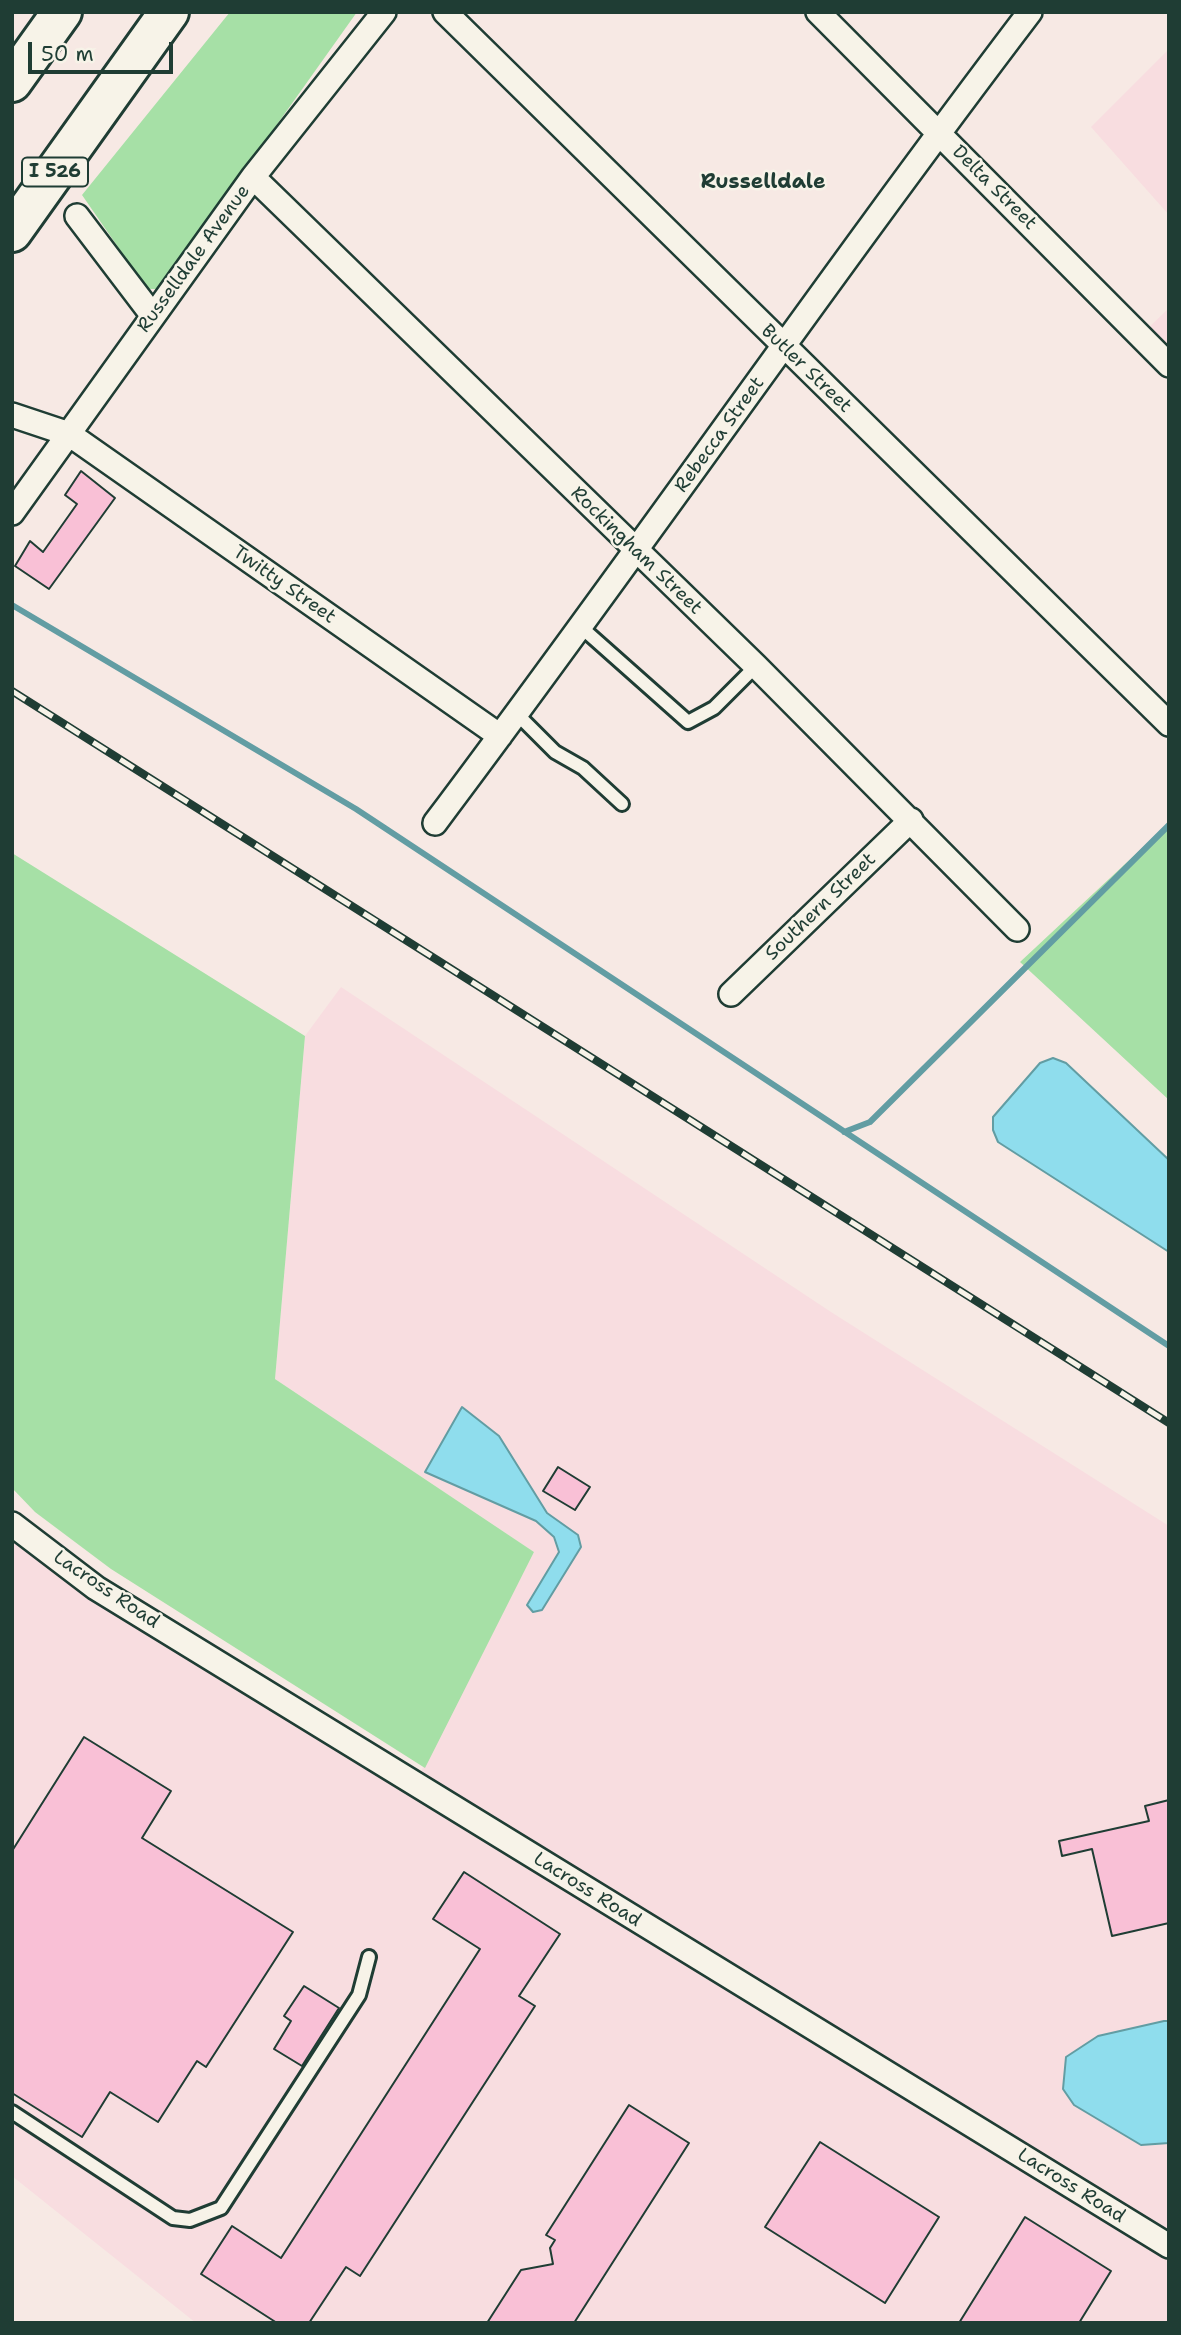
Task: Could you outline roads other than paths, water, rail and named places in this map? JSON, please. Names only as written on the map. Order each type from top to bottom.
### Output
[{"type":"highway","points":[[19,72],[62,12]]},
{"type":"highway","name":"I 526","points":[[12,232],[169,12]]},
{"type":"highway","points":[[98,112],[186,12]]},
{"type":"street","name":"Russelldale Avenue","points":[[12,513],[253,177],[384,12]]},
{"type":"street","name":"Butler Street","points":[[445,12],[1169,724]]},
{"type":"street","name":"Delta Street","points":[[818,12],[1169,365]]},
{"type":"street","name":"Rebecca Street","points":[[435,824],[582,627],[939,132],[1030,12]]},
{"type":"street","name":"Rockingham Street","points":[[253,177],[755,666],[1017,929]]},
{"type":"street","points":[[77,216],[153,316]]},
{"type":"street","name":"Twitty Street","points":[[12,415],[69,433],[500,736]]},
{"type":"street","name":"Southern Street","points":[[731,994],[911,820]]},
{"type":"street","name":"Lacross Road","points":[[12,1524],[96,1588],[1169,2246]]},
{"type":"lane","points":[[582,627],[688,722],[714,708],[755,666]]},
{"type":"lane","points":[[517,714],[555,752],[583,768],[622,804]]},
{"type":"lane","points":[[12,2112],[173,2218],[190,2220],[221,2208],[359,1995],[369,1957]]},
{"type":"water","points":[[1053,1058],[1066,1063],[1169,1160],[1169,1252],[998,1142],[993,1130],[993,1117],[1040,1063]]},
{"type":"water","points":[[462,1407],[499,1436],[547,1513],[578,1535],[581,1547],[542,1610],[533,1612],[527,1605],[559,1552],[554,1537],[536,1521],[425,1472]]},
{"type":"water","points":[[1169,2021],[1169,2143],[1141,2145],[1074,2105],[1063,2089],[1066,2057],[1098,2036]]},
{"type":"waterway","points":[[12,605],[356,809],[1169,1346]]},
{"type":"waterway","points":[[844,1132],[870,1122],[1169,825]]},
{"type":"railway","points":[[12,691],[1169,1423]]},
{"type":"district","name":"Russelldale","points":[[763,183]]}]
